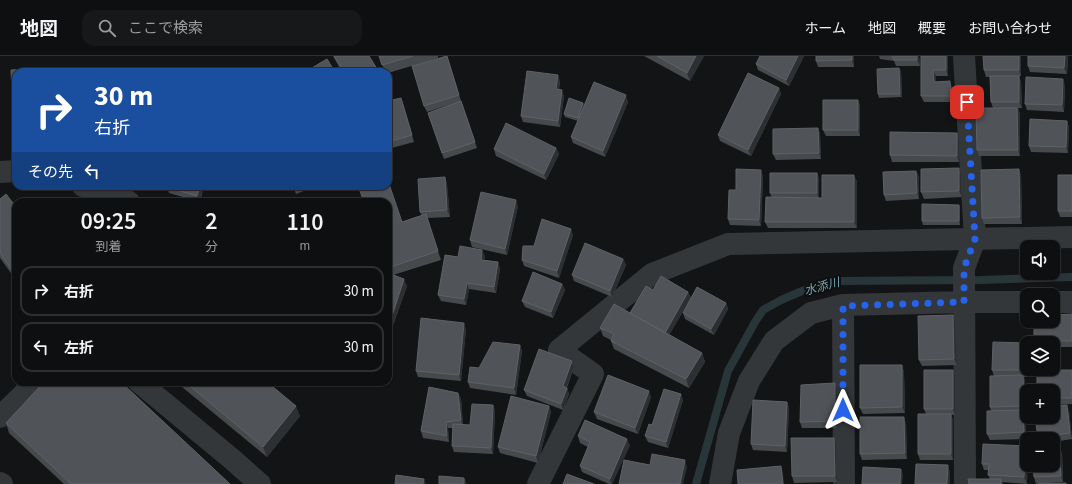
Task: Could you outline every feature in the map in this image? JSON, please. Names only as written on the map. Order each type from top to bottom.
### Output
[{"type":"street","points":[[964,56],[975,239],[964,286],[965,484]]},
{"type":"street","points":[[0,172],[12,171]]},
{"type":"street","points":[[96,190],[122,198]]},
{"type":"street","points":[[538,484],[593,374],[558,350],[652,274],[728,244],[1072,237]]},
{"type":"street","points":[[720,484],[729,433],[749,381],[774,341],[811,313],[843,306],[964,286],[1020,300]]},
{"type":"street","points":[[1060,302],[1072,302]]},
{"type":"street","points":[[843,306],[844,484]]},
{"type":"street","points":[[0,417],[32,386]]},
{"type":"street","points":[[144,386],[260,484]]},
{"type":"building","points":[[334,56],[369,56],[376,68],[342,68]]},
{"type":"building","points":[[379,56],[413,56],[382,65]]},
{"type":"building","points":[[447,56],[459,95],[424,106],[412,66]]},
{"type":"building","points":[[657,56],[696,56],[687,73]]},
{"type":"building","points":[[760,56],[798,56],[786,80],[756,64]]},
{"type":"building","points":[[816,56],[852,56],[852,60],[816,61]]},
{"type":"building","points":[[892,56],[917,56],[917,60],[894,60]]},
{"type":"building","points":[[921,56],[946,56],[946,70],[933,70],[934,82],[950,81],[951,96],[921,96]]},
{"type":"building","points":[[983,56],[1019,56],[1019,70],[984,70]]},
{"type":"building","points":[[1028,56],[1065,56],[1064,68],[1028,66]]},
{"type":"building","points":[[327,59],[333,68],[312,68]]},
{"type":"building","points":[[899,68],[900,94],[878,94],[877,69]]},
{"type":"building","points":[[11,70],[12,70],[12,94]]},
{"type":"building","points":[[527,71],[558,75],[556,89],[562,90],[558,121],[521,116]]},
{"type":"building","points":[[748,73],[779,88],[748,150],[718,135]]},
{"type":"building","points":[[990,76],[1019,76],[1019,102],[991,102]]},
{"type":"building","points":[[1026,77],[1063,79],[1062,105],[1025,104]]},
{"type":"building","points":[[594,82],[626,95],[603,151],[571,137]]},
{"type":"building","points":[[401,98],[412,135],[392,141],[392,100]]},
{"type":"building","points":[[569,98],[583,103],[578,118],[564,114]]},
{"type":"building","points":[[823,100],[858,100],[858,130],[823,130]]},
{"type":"building","points":[[461,101],[475,142],[442,153],[428,113]]},
{"type":"building","points":[[976,108],[1017,108],[1018,150],[977,150]]},
{"type":"building","points":[[1030,119],[1067,121],[1066,147],[1029,146]]},
{"type":"building","points":[[506,123],[556,148],[544,174],[494,149]]},
{"type":"building","points":[[818,128],[819,153],[773,154],[773,129]]},
{"type":"building","points":[[890,132],[957,133],[957,156],[890,155]]},
{"type":"building","points":[[959,168],[959,191],[921,192],[921,169]]},
{"type":"building","points":[[736,169],[761,170],[759,220],[728,219],[729,190],[736,190]]},
{"type":"building","points":[[1019,169],[1020,217],[982,218],[981,170]]},
{"type":"building","points":[[916,171],[917,193],[884,195],[883,172]]},
{"type":"building","points":[[770,173],[817,173],[817,193],[770,193]]},
{"type":"building","points":[[822,175],[854,175],[854,222],[765,222],[766,197],[822,198]]},
{"type":"building","points":[[1058,175],[1072,175],[1072,211],[1058,211]]},
{"type":"building","points":[[445,177],[447,210],[420,212],[418,179]]},
{"type":"building","points":[[177,190],[199,190],[197,196]]},
{"type":"building","points":[[391,190],[402,222],[426,214],[438,251],[392,267],[392,198],[363,198],[360,191]]},
{"type":"building","points":[[481,192],[516,200],[505,249],[470,240]]},
{"type":"building","points":[[6,194],[12,202],[12,270],[0,253],[0,199]]},
{"type":"building","points":[[922,204],[959,205],[959,221],[922,221]]},
{"type":"building","points":[[542,219],[571,229],[557,271],[522,260],[523,246],[534,246]]},
{"type":"building","points":[[585,243],[623,259],[610,291],[572,275]]},
{"type":"building","points":[[460,246],[482,250],[481,260],[498,262],[494,287],[467,283],[464,299],[438,295],[445,255],[458,257]]},
{"type":"building","points":[[533,272],[562,284],[551,312],[522,301]]},
{"type":"building","points":[[392,274],[404,279],[392,316]]},
{"type":"building","points":[[661,276],[688,292],[665,333],[630,313],[646,286],[653,290]]},
{"type":"building","points":[[697,287],[726,303],[711,329],[683,313]]},
{"type":"building","points":[[614,304],[702,353],[686,379],[611,341],[614,334],[600,328]]},
{"type":"building","points":[[1072,314],[1072,341],[1060,341],[1060,336],[1034,336],[1034,328],[1060,328],[1060,315]]},
{"type":"building","points":[[953,315],[954,359],[919,360],[918,316]]},
{"type":"building","points":[[421,318],[464,323],[459,375],[416,371]]},
{"type":"building","points":[[493,342],[520,345],[514,388],[468,382],[470,367],[479,368]]},
{"type":"building","points":[[993,342],[1020,343],[1020,370],[992,370]]},
{"type":"building","points":[[539,349],[572,361],[563,386],[567,388],[561,404],[524,390]]},
{"type":"building","points":[[860,365],[902,365],[902,407],[860,408]]},
{"type":"building","points":[[924,370],[953,370],[953,409],[924,409]]},
{"type":"building","points":[[1060,370],[1072,370],[1072,398],[1060,398],[1060,384],[1037,384],[1037,376],[1060,376]]},
{"type":"building","points":[[608,375],[649,391],[635,428],[594,412]]},
{"type":"building","points":[[990,376],[1023,376],[1023,384],[1020,384],[1020,406],[990,407]]},
{"type":"building","points":[[835,383],[835,421],[800,422],[801,385]]},
{"type":"building","points":[[40,386],[125,386],[230,484],[71,484],[6,423]]},
{"type":"building","points":[[190,386],[272,386],[296,406],[263,447]]},
{"type":"building","points":[[429,387],[458,393],[461,420],[446,422],[447,436],[421,431]]},
{"type":"building","points":[[664,389],[681,394],[666,442],[645,436],[649,424],[652,425]]},
{"type":"building","points":[[511,396],[549,406],[536,456],[498,447]]},
{"type":"building","points":[[753,400],[787,402],[785,446],[751,444]]},
{"type":"building","points":[[472,404],[493,405],[491,448],[452,446],[453,424],[470,425]]},
{"type":"building","points":[[1067,405],[1070,433],[1060,434],[1060,432],[1037,432],[1036,424],[1060,424],[1060,406]]},
{"type":"building","points":[[1020,410],[1020,424],[1024,424],[1024,432],[987,434],[987,411]]},
{"type":"building","points":[[918,414],[951,414],[951,454],[918,454]]},
{"type":"building","points":[[860,417],[904,417],[905,453],[860,454]]},
{"type":"building","points":[[585,420],[627,439],[610,479],[580,466],[590,442],[578,436]]},
{"type":"building","points":[[791,438],[834,438],[835,476],[792,476]]},
{"type":"building","points":[[983,444],[1020,446],[1020,472],[1024,472],[1024,477],[988,475],[989,464],[982,464]]},
{"type":"building","points":[[652,454],[685,460],[680,484],[619,484],[624,460],[650,465]]},
{"type":"building","points":[[1060,462],[1061,476],[1034,477],[1034,472],[1060,472]]},
{"type":"building","points":[[916,464],[948,465],[947,484],[915,484]]},
{"type":"building","points":[[781,466],[783,484],[738,484],[737,470]]},
{"type":"building","points":[[863,467],[901,469],[900,484],[862,484]]},
{"type":"building","points":[[567,474],[594,484],[563,484]]},
{"type":"building","points":[[396,475],[424,479],[423,484],[395,484]]},
{"type":"building","points":[[439,476],[464,478],[464,484],[439,484]]},
{"type":"building","points":[[968,479],[1001,479],[1001,484],[969,484]]},
{"type":"building","points":[[1066,483],[1066,484],[1038,484]]},
{"type":"waterway","name":"水添川","points":[[696,484],[728,371],[763,310],[781,300],[802,291],[834,281],[980,280],[1072,277]]},
{"type":"route","points":[[843,410],[843,306],[964,302],[964,268],[975,239],[967,102]]}]
